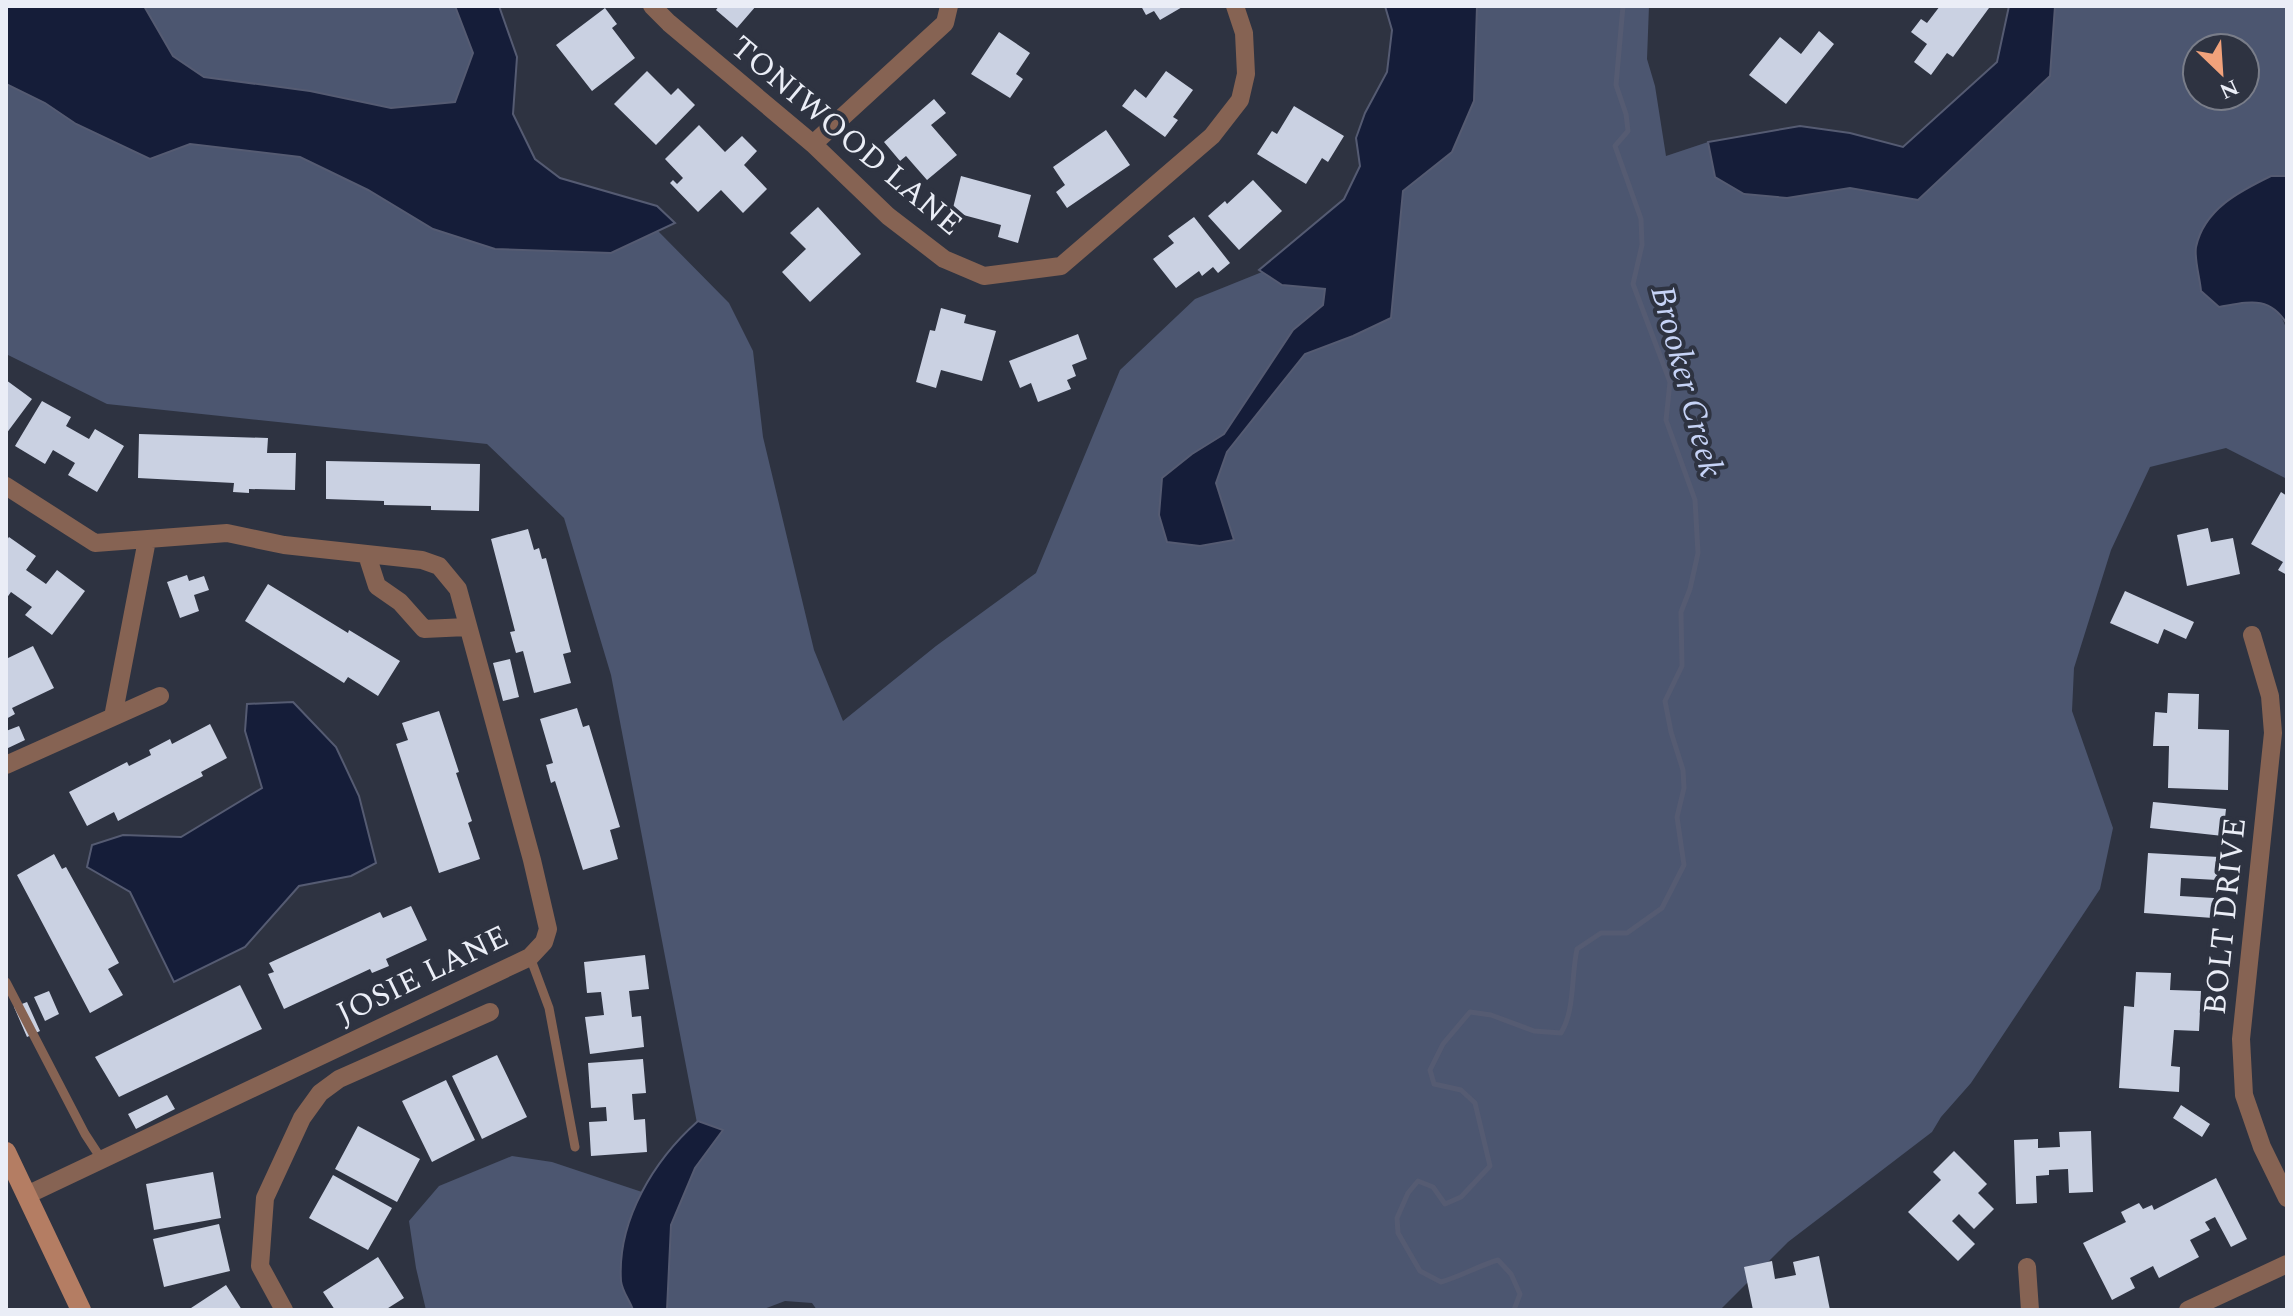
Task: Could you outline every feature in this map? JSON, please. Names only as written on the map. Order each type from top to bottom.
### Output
[{"type":"street","name":"TONIWOOD LANE","points":[[652,6],[813,144],[888,216],[944,259],[984,276],[1061,266],[1212,136],[1240,100],[1246,74],[1244,33],[1235,6]]},
{"type":"street","points":[[813,144],[945,23],[949,6]]},
{"type":"street","name":"JOSIE LANE","points":[[6,486],[95,543],[227,533],[284,545],[422,560],[439,566],[458,589],[548,929],[544,942],[530,957],[27,1195]]},
{"type":"street","points":[[113,717],[147,540]]},
{"type":"street","points":[[367,555],[377,586],[400,602],[424,629],[467,627]]},
{"type":"street","name":"BOLT DRIVE","points":[[2252,635],[2270,696],[2273,733],[2241,1039],[2244,1095],[2262,1147],[2287,1198]]},
{"type":"street","points":[[6,765],[160,696]]},
{"type":"street","points":[[284,1310],[260,1266],[265,1198],[302,1118],[320,1093],[339,1079],[490,1012]]},
{"type":"street","points":[[6,1152],[81,1310]]},
{"type":"street","points":[[2188,1310],[2287,1264]]},
{"type":"street","points":[[2027,1267],[2030,1310]]},
{"type":"lane","points":[[530,957],[549,1008],[575,1147]]},
{"type":"lane","points":[[6,982],[85,1134],[102,1160]]},
{"type":"shaded area","points":[[7,6],[144,6],[173,56],[204,77],[310,91],[391,108],[455,102],[473,53],[455,6],[499,6],[517,57],[513,114],[535,159],[560,178],[657,206],[675,223],[611,253],[495,249],[433,229],[368,190],[300,157],[190,144],[150,159],[76,124],[45,103],[6,84]]},
{"type":"shaded area","points":[[144,6],[455,6],[473,53],[455,102],[391,108],[310,91],[204,77],[173,57]]},
{"type":"shaded area","points":[[1385,6],[1477,6],[1474,101],[1452,152],[1403,191],[1391,318],[1305,354],[1227,452],[1216,483],[1234,540],[1200,546],[1167,542],[1159,515],[1162,478],[1224,434],[1293,330],[1323,305],[1325,289],[1282,285],[1259,270],[1344,199],[1360,166],[1356,138],[1365,113],[1387,72],[1392,30]]},
{"type":"shaded area","points":[[1477,6],[1649,6],[1647,59],[1655,86],[1666,156],[1708,142],[1715,177],[1787,198],[1850,188],[1918,200],[2050,76],[2055,6],[2287,6],[2287,176],[2271,176],[2201,290],[2219,307],[2247,301],[2262,303],[2271,306],[2283,320],[2287,337],[2287,479],[2226,448],[2150,467],[2111,550],[2074,668],[2072,711],[2113,828],[2100,889],[1971,1083],[1932,1132],[1788,1242],[1720,1310],[817,1310],[812,1303],[785,1301],[761,1310],[667,1310],[671,1226],[695,1168],[723,1130],[697,1123],[611,675],[564,518],[487,444],[107,404],[6,354],[6,84],[45,103],[76,124],[150,159],[190,144],[300,157],[495,249],[611,253],[658,231],[729,303],[753,351],[763,437],[814,650],[843,721],[936,646],[1036,573],[1120,370],[1195,299],[1262,272],[1282,285],[1325,289],[1323,305],[1293,330],[1224,434],[1192,454],[1162,479],[1216,483],[1227,452],[1305,354],[1391,318],[1403,191],[1452,152],[1474,101]]},
{"type":"shaded area","points":[[2009,6],[2055,6],[2050,76],[1918,200],[1850,188],[1787,198],[1744,194],[1715,177],[1708,142],[1800,126],[1850,133],[1903,147],[1997,62]]},
{"type":"shaded area","points":[[2271,176],[2287,176],[2287,324],[2273,308],[2258,303],[2219,307],[2201,291],[2196,257],[2200,234],[2215,212],[2236,195]]},
{"type":"shaded area","points":[[293,702],[336,747],[359,796],[376,863],[351,876],[299,886],[245,947],[174,982],[130,892],[87,867],[92,845],[123,835],[181,837],[262,788],[245,731],[247,704]]},
{"type":"shaded area","points":[[698,1121],[723,1130],[695,1168],[671,1225],[667,1310],[633,1310],[621,1281],[621,1258],[632,1214],[653,1173]]},
{"type":"shaded area","points":[[512,1156],[552,1162],[642,1192],[623,1244],[621,1285],[633,1310],[426,1310],[409,1221],[439,1186]]},
{"type":"building","points":[[719,6],[756,6],[737,28],[716,10]]},
{"type":"building","points":[[1141,6],[1184,6],[1160,20],[1154,11],[1146,15]]},
{"type":"building","points":[[1940,6],[1989,8],[1953,57],[1947,53],[1931,75],[1914,62],[1927,44],[1911,32],[1921,19],[1927,23]]},
{"type":"building","points":[[605,8],[617,24],[612,28],[635,58],[592,91],[556,45]]},
{"type":"building","points":[[1819,31],[1834,44],[1786,104],[1749,75],[1780,37],[1801,54]]},
{"type":"building","points":[[999,32],[1030,53],[1016,74],[1023,79],[1010,98],[971,74]]},
{"type":"building","points":[[647,71],[671,95],[678,88],[695,105],[656,145],[614,104]]},
{"type":"building","points":[[1166,71],[1193,90],[1173,117],[1178,120],[1165,137],[1122,106],[1135,89],[1146,98]]},
{"type":"building","points":[[934,99],[946,113],[931,125],[957,155],[927,180],[906,156],[900,161],[884,142]]},
{"type":"building","points":[[1294,106],[1344,136],[1328,162],[1322,158],[1306,184],[1257,154],[1272,131],[1277,134]]},
{"type":"building","points":[[699,125],[725,152],[742,136],[757,151],[744,165],[767,189],[743,213],[721,190],[698,212],[670,183],[673,180],[677,184],[683,178],[665,159]]},
{"type":"building","points":[[1106,130],[1130,165],[1067,208],[1056,192],[1065,185],[1053,167]]},
{"type":"building","points":[[961,176],[1031,195],[1018,243],[998,237],[1001,225],[952,212]]},
{"type":"building","points":[[1253,180],[1282,211],[1239,250],[1208,216],[1225,201],[1227,204]]},
{"type":"building","points":[[818,207],[861,254],[810,302],[782,272],[806,249],[790,233]]},
{"type":"building","points":[[1194,217],[1230,263],[1218,273],[1213,267],[1202,276],[1199,271],[1176,288],[1153,259],[1174,243],[1168,236]]},
{"type":"building","points":[[941,308],[966,315],[964,323],[996,331],[982,381],[941,370],[936,388],[916,382],[930,330],[935,331]]},
{"type":"building","points":[[1078,334],[1087,359],[1072,365],[1076,376],[1067,380],[1071,389],[1038,402],[1031,383],[1020,388],[1009,361]]},
{"type":"building","points":[[6,380],[32,399],[6,434]]},
{"type":"building","points":[[42,401],[71,417],[66,426],[89,439],[95,429],[124,446],[97,492],[68,475],[75,463],[53,450],[45,464],[15,446]]},
{"type":"building","points":[[139,434],[268,438],[267,453],[296,453],[295,490],[249,489],[249,493],[233,492],[234,483],[138,478]]},
{"type":"building","points":[[326,461],[480,464],[479,511],[431,510],[431,506],[384,505],[384,501],[326,499]]},
{"type":"building","points":[[2281,492],[2287,496],[2287,575],[2278,570],[2283,562],[2251,544]]},
{"type":"building","points":[[2208,528],[2211,542],[2233,538],[2240,574],[2187,586],[2177,535]]},
{"type":"building","points":[[528,529],[534,550],[539,548],[542,559],[546,558],[571,652],[563,654],[571,683],[534,693],[523,651],[516,653],[510,632],[515,631],[491,539]]},
{"type":"building","points":[[9,537],[36,556],[26,570],[46,584],[57,570],[85,591],[52,635],[25,615],[32,607],[11,592],[6,599],[6,541]]},
{"type":"building","points":[[187,575],[189,581],[204,576],[209,590],[194,595],[199,611],[180,618],[167,582]]},
{"type":"building","points":[[268,584],[400,661],[378,696],[348,677],[344,683],[245,621]]},
{"type":"building","points":[[2125,591],[2194,622],[2186,639],[2164,629],[2158,644],[2110,623]]},
{"type":"building","points":[[33,646],[54,688],[12,708],[15,714],[6,719],[6,659]]},
{"type":"building","points":[[510,659],[519,697],[503,701],[493,663]]},
{"type":"building","points":[[2168,693],[2199,694],[2198,729],[2229,730],[2228,790],[2168,788],[2169,746],[2153,746],[2155,712],[2167,713]]},
{"type":"building","points":[[577,708],[583,727],[589,725],[620,827],[610,830],[618,859],[583,870],[555,781],[551,783],[546,765],[553,763],[540,719]]},
{"type":"building","points":[[439,711],[459,772],[456,773],[472,821],[468,823],[480,859],[439,873],[396,744],[408,740],[402,723]]},
{"type":"building","points":[[210,724],[227,758],[201,772],[203,776],[118,821],[114,812],[87,826],[69,792],[127,762],[129,766],[151,755],[149,750],[170,739],[172,744]]},
{"type":"building","points":[[19,726],[25,740],[6,749],[6,731]]},
{"type":"building","points":[[2153,802],[2226,809],[2223,836],[2150,828]]},
{"type":"building","points":[[2148,853],[2219,857],[2217,880],[2181,878],[2180,896],[2214,898],[2213,918],[2144,913]]},
{"type":"building","points":[[54,854],[62,869],[66,867],[119,963],[108,969],[123,995],[90,1013],[17,875]]},
{"type":"building","points":[[411,906],[427,940],[386,959],[389,966],[372,973],[370,969],[284,1009],[268,974],[274,972],[269,963],[380,912],[383,918]]},
{"type":"building","points":[[645,955],[649,989],[629,991],[632,1017],[641,1016],[644,1047],[590,1054],[585,1017],[604,1015],[601,992],[587,993],[584,962]]},
{"type":"building","points":[[2136,972],[2171,973],[2170,990],[2201,991],[2199,1031],[2174,1030],[2171,1066],[2180,1067],[2179,1092],[2119,1088],[2124,1006],[2134,1007]]},
{"type":"building","points":[[240,985],[262,1029],[119,1097],[95,1057]]},
{"type":"building","points":[[49,991],[59,1014],[45,1021],[34,997]]},
{"type":"building","points":[[27,1002],[40,1031],[27,1037],[14,1007]]},
{"type":"building","points":[[497,1055],[527,1117],[482,1139],[452,1076]]},
{"type":"building","points":[[643,1059],[646,1093],[632,1094],[634,1120],[645,1119],[647,1152],[591,1156],[589,1122],[607,1121],[606,1107],[591,1108],[588,1063]]},
{"type":"building","points":[[446,1080],[475,1140],[432,1162],[402,1101]]},
{"type":"building","points":[[167,1095],[175,1109],[136,1129],[128,1114]]},
{"type":"building","points":[[2181,1105],[2210,1124],[2202,1137],[2173,1118]]},
{"type":"building","points":[[358,1126],[420,1159],[397,1202],[335,1169]]},
{"type":"building","points":[[2091,1131],[2093,1192],[2069,1193],[2068,1169],[2049,1170],[2049,1175],[2036,1176],[2037,1203],[2016,1204],[2014,1140],[2038,1139],[2038,1148],[2060,1147],[2059,1132]]},
{"type":"building","points":[[1954,1151],[1987,1184],[1978,1193],[1994,1209],[1974,1229],[1959,1214],[1952,1221],[1975,1244],[1958,1261],[1908,1212],[1941,1180],[1933,1172]]},
{"type":"building","points":[[213,1172],[221,1218],[154,1230],[146,1184]]},
{"type":"building","points":[[333,1175],[392,1208],[368,1250],[309,1218]]},
{"type":"building","points":[[2216,1178],[2247,1239],[2231,1247],[2215,1217],[2205,1222],[2210,1230],[2190,1240],[2199,1257],[2159,1278],[2153,1266],[2130,1278],[2135,1288],[2112,1300],[2083,1243],[2126,1222],[2121,1212],[2139,1203],[2143,1209],[2152,1205],[2154,1210]]},
{"type":"building","points":[[219,1224],[230,1271],[164,1287],[153,1239]]},
{"type":"building","points":[[1819,1256],[1830,1310],[1753,1310],[1744,1267],[1772,1261],[1775,1279],[1796,1275],[1793,1262]]},
{"type":"building","points":[[378,1257],[404,1298],[385,1310],[335,1310],[323,1292]]},
{"type":"building","points":[[226,1285],[242,1310],[188,1310]]},
{"type":"waterway","name":"Brooker Creek","points":[[1514,1310],[1520,1294],[1511,1274],[1498,1260],[1441,1282],[1420,1271],[1398,1233],[1397,1218],[1408,1193],[1418,1181],[1433,1187],[1445,1204],[1461,1197],[1490,1166],[1475,1103],[1461,1090],[1434,1084],[1430,1070],[1443,1044],[1470,1012],[1491,1015],[1534,1031],[1561,1033],[1571,1004],[1577,949],[1601,933],[1627,933],[1662,908],[1684,865],[1677,817],[1684,788],[1683,770],[1665,701],[1682,666],[1681,612],[1698,553],[1695,500],[1666,420],[1670,382],[1633,284],[1642,245],[1641,219],[1615,146],[1628,131],[1616,85],[1623,6]]}]
